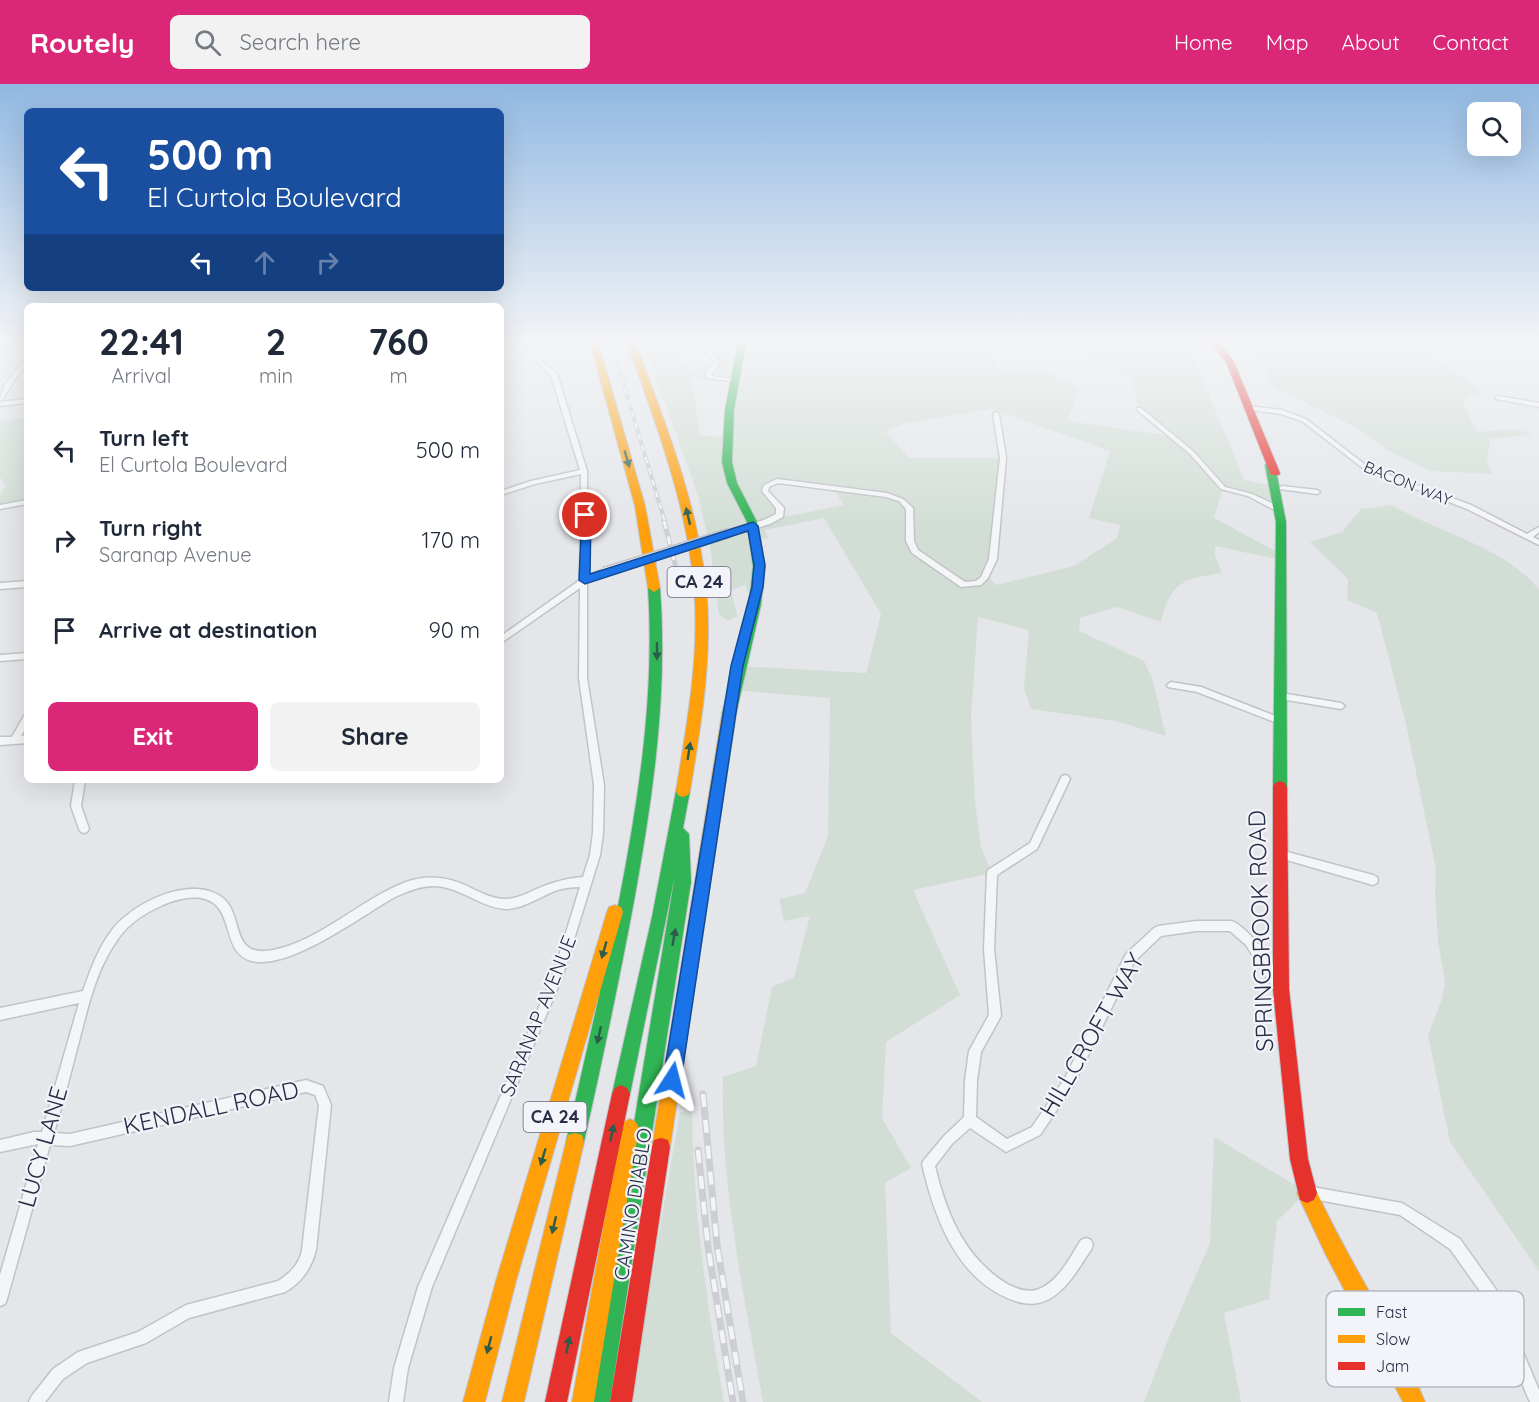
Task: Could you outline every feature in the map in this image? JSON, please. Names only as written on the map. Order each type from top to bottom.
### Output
[{"type":"main road","name":"CA 24","points":[[474,1402],[506,1281],[640,834],[655,716],[657,653],[655,593],[640,503],[612,404]]},
{"type":"main road","name":"CA 24","points":[[556,1402],[616,1113],[659,928],[680,809],[699,673],[701,622],[699,576],[682,493],[652,404]]},
{"type":"main road","name":"CAMINO DIABLO","points":[[621,1402],[737,666],[758,587],[759,565],[753,526],[735,490],[728,468],[727,445],[731,404]]},
{"type":"main road","name":"SPRINGBROOK ROAD","points":[[1245,404],[1270,465],[1282,488],[1280,507],[1281,989],[1291,1108],[1307,1192],[1338,1262],[1355,1291]]},
{"type":"main road","name":"SPRINGBROOK ROAD","points":[[1270,465],[1269,470],[1280,507]]},
{"type":"main road","points":[[599,1402],[644,1109],[683,882],[680,809]]},
{"type":"main road","points":[[513,1402],[605,1009],[640,834]]},
{"type":"main road","points":[[583,1402],[658,971],[659,928]]},
{"type":"main road","name":"SPRINGBROOK ROAD","points":[[1408,1387],[1414,1402]]},
{"type":"street","name":"SARANAP AVENUE","points":[[396,1402],[401,1368],[425,1287],[558,975],[586,882],[598,832],[599,785],[583,678],[584,471],[563,404]]},
{"type":"street","name":"BACON WAY","points":[[1247,408],[1282,412],[1304,420],[1366,468],[1469,507],[1539,543]]},
{"type":"street","points":[[1139,409],[1192,453],[1223,488],[1250,495],[1280,507]]},
{"type":"street","points":[[504,637],[585,580],[604,572],[767,522],[780,515],[780,508],[765,491],[766,486],[777,481],[887,495],[909,508],[910,541],[915,551],[964,585],[978,583],[984,578],[993,559],[1003,458],[996,414]]},
{"type":"street","points":[[504,492],[539,480],[584,471]]},
{"type":"street","points":[[1282,488],[1317,492]]},
{"type":"street","points":[[0,507],[24,503]]},
{"type":"street","points":[[1529,536],[1539,529]]},
{"type":"street","points":[[0,586],[24,584]]},
{"type":"street","points":[[0,658],[24,656]]},
{"type":"street","points":[[1172,685],[1204,691],[1280,720]]},
{"type":"street","points":[[1281,696],[1341,706]]},
{"type":"street","points":[[15,739],[24,723]]},
{"type":"street","points":[[0,741],[24,739]]},
{"type":"street","points":[[1065,778],[1034,846],[992,873],[989,949],[995,1016],[975,1051],[970,1120],[928,1164],[936,1199],[963,1256],[992,1283],[1021,1299],[1043,1294],[1062,1280],[1086,1245]]},
{"type":"street","points":[[80,783],[76,806],[84,829]]},
{"type":"street","points":[[1280,854],[1373,880]]},
{"type":"street","name":"LUCY LANE","points":[[0,1299],[87,996],[116,934],[141,913],[180,894],[196,892],[213,896],[223,902],[239,948],[245,953],[261,957],[292,950],[372,904],[409,886],[421,883],[459,885],[496,903],[505,904],[560,884],[586,882]]},
{"type":"street","name":"HILLCROFT WAY","points":[[970,1120],[1006,1146],[1036,1131],[1069,1082],[1130,958],[1158,932],[1232,926],[1250,941],[1281,989]]},
{"type":"street","points":[[0,1014],[87,996]]},
{"type":"street","name":"KENDALL ROAD","points":[[36,1402],[58,1374],[83,1357],[141,1338],[186,1312],[280,1287],[292,1281],[307,1261],[325,1105],[319,1090],[306,1086],[70,1140],[46,1139]]},
{"type":"street","points":[[0,1146],[34,1138],[46,1139]]},
{"type":"street","points":[[1307,1192],[1402,1209],[1455,1244],[1488,1291]]},
{"type":"street","points":[[1524,1371],[1537,1402]]},
{"type":"shaded area","points":[[665,404],[695,404],[700,436],[728,437],[731,404],[1074,404],[1068,421],[1171,436],[1139,409],[1137,404],[1213,404],[1244,480],[1273,486],[1273,505],[1223,488],[1214,518],[1281,554],[1281,560],[1215,546],[1215,556],[1222,573],[1197,577],[1181,584],[1169,598],[1161,622],[1117,607],[1080,618],[1079,631],[1144,661],[1152,678],[1166,736],[1116,721],[1031,709],[1024,689],[1029,630],[978,617],[971,718],[975,802],[981,847],[992,873],[913,890],[960,995],[886,1042],[882,1118],[911,1168],[885,1183],[891,1333],[982,1402],[763,1402],[729,1200],[723,1118],[723,1077],[756,1066],[772,987],[794,977],[810,916],[784,921],[779,899],[805,893],[828,836],[830,698],[733,690],[737,666],[866,673],[881,614],[824,518],[765,530],[768,538],[755,539],[753,605],[745,585],[731,590],[737,616],[728,621],[719,614],[710,546],[698,495]],"holes":[[[991,409],[1110,451],[1089,518],[1120,525],[1117,538],[1074,566],[996,585],[986,574],[993,559],[1003,458],[909,458],[885,431],[907,423]],[[786,480],[832,487],[844,505],[778,518],[780,508],[765,491],[767,486]]]},
{"type":"shaded area","points":[[1307,404],[1463,404],[1477,432],[1514,429],[1534,434],[1490,439],[1487,463],[1492,474],[1431,471],[1387,450],[1358,428]]},
{"type":"shaded area","points":[[24,418],[24,500],[0,504],[0,496],[5,486],[0,477],[0,421]]},
{"type":"shaded area","points":[[1392,505],[1490,552],[1525,575],[1539,590],[1539,1271],[1450,1142],[1428,1035],[1442,999],[1445,982],[1438,941],[1436,869],[1406,724],[1377,613],[1347,600],[1348,579],[1310,542],[1342,532],[1361,509]]},
{"type":"shaded area","points":[[692,1111],[695,1184],[702,1257],[724,1402],[630,1402],[680,1112]]},
{"type":"shaded area","points":[[1214,1137],[1307,1192],[1277,1221],[1269,1299],[1224,1313],[1241,1402],[1144,1402],[1169,1337],[1210,1243]]},
{"type":"railway","points":[[629,404],[665,522]]},
{"type":"railway","points":[[664,521],[675,564]]},
{"type":"railway","points":[[703,1094],[717,1245],[743,1402]]},
{"type":"railway","points":[[698,1150],[708,1247],[733,1402]]},
{"type":"traffic: fast","points":[[729,714],[755,604],[759,567],[752,522],[732,483],[727,462],[730,404]]},
{"type":"traffic: fast","points":[[1270,465],[1281,522],[1280,787]]},
{"type":"traffic: fast","points":[[575,1142],[616,951],[648,776],[657,663],[654,588]]},
{"type":"traffic: fast","points":[[621,1094],[660,917],[683,791]]},
{"type":"traffic: fast","points":[[599,1402],[683,882],[682,834]]},
{"type":"traffic: slow","points":[[611,404],[640,506],[654,588]]},
{"type":"traffic: slow","points":[[653,404],[690,524],[700,587],[700,664],[695,715],[683,791]]},
{"type":"traffic: slow","points":[[661,1147],[729,714]]},
{"type":"traffic: slow","points":[[474,1402],[506,1281],[615,912]]},
{"type":"traffic: slow","points":[[583,1402],[630,1128]]},
{"type":"traffic: slow","points":[[513,1402],[575,1142]]},
{"type":"traffic: slow","points":[[1307,1193],[1356,1291]]},
{"type":"traffic: slow","points":[[1407,1387],[1414,1402]]},
{"type":"traffic: jam","points":[[1247,404],[1275,473]]},
{"type":"traffic: jam","points":[[1280,787],[1281,989],[1299,1159],[1307,1193]]},
{"type":"traffic: jam","points":[[556,1402],[621,1094]]},
{"type":"traffic: jam","points":[[621,1402],[661,1147]]},
{"type":"route","points":[[585,515],[585,580],[604,572],[753,526],[759,565],[758,587],[737,666],[672,1080]]}]
